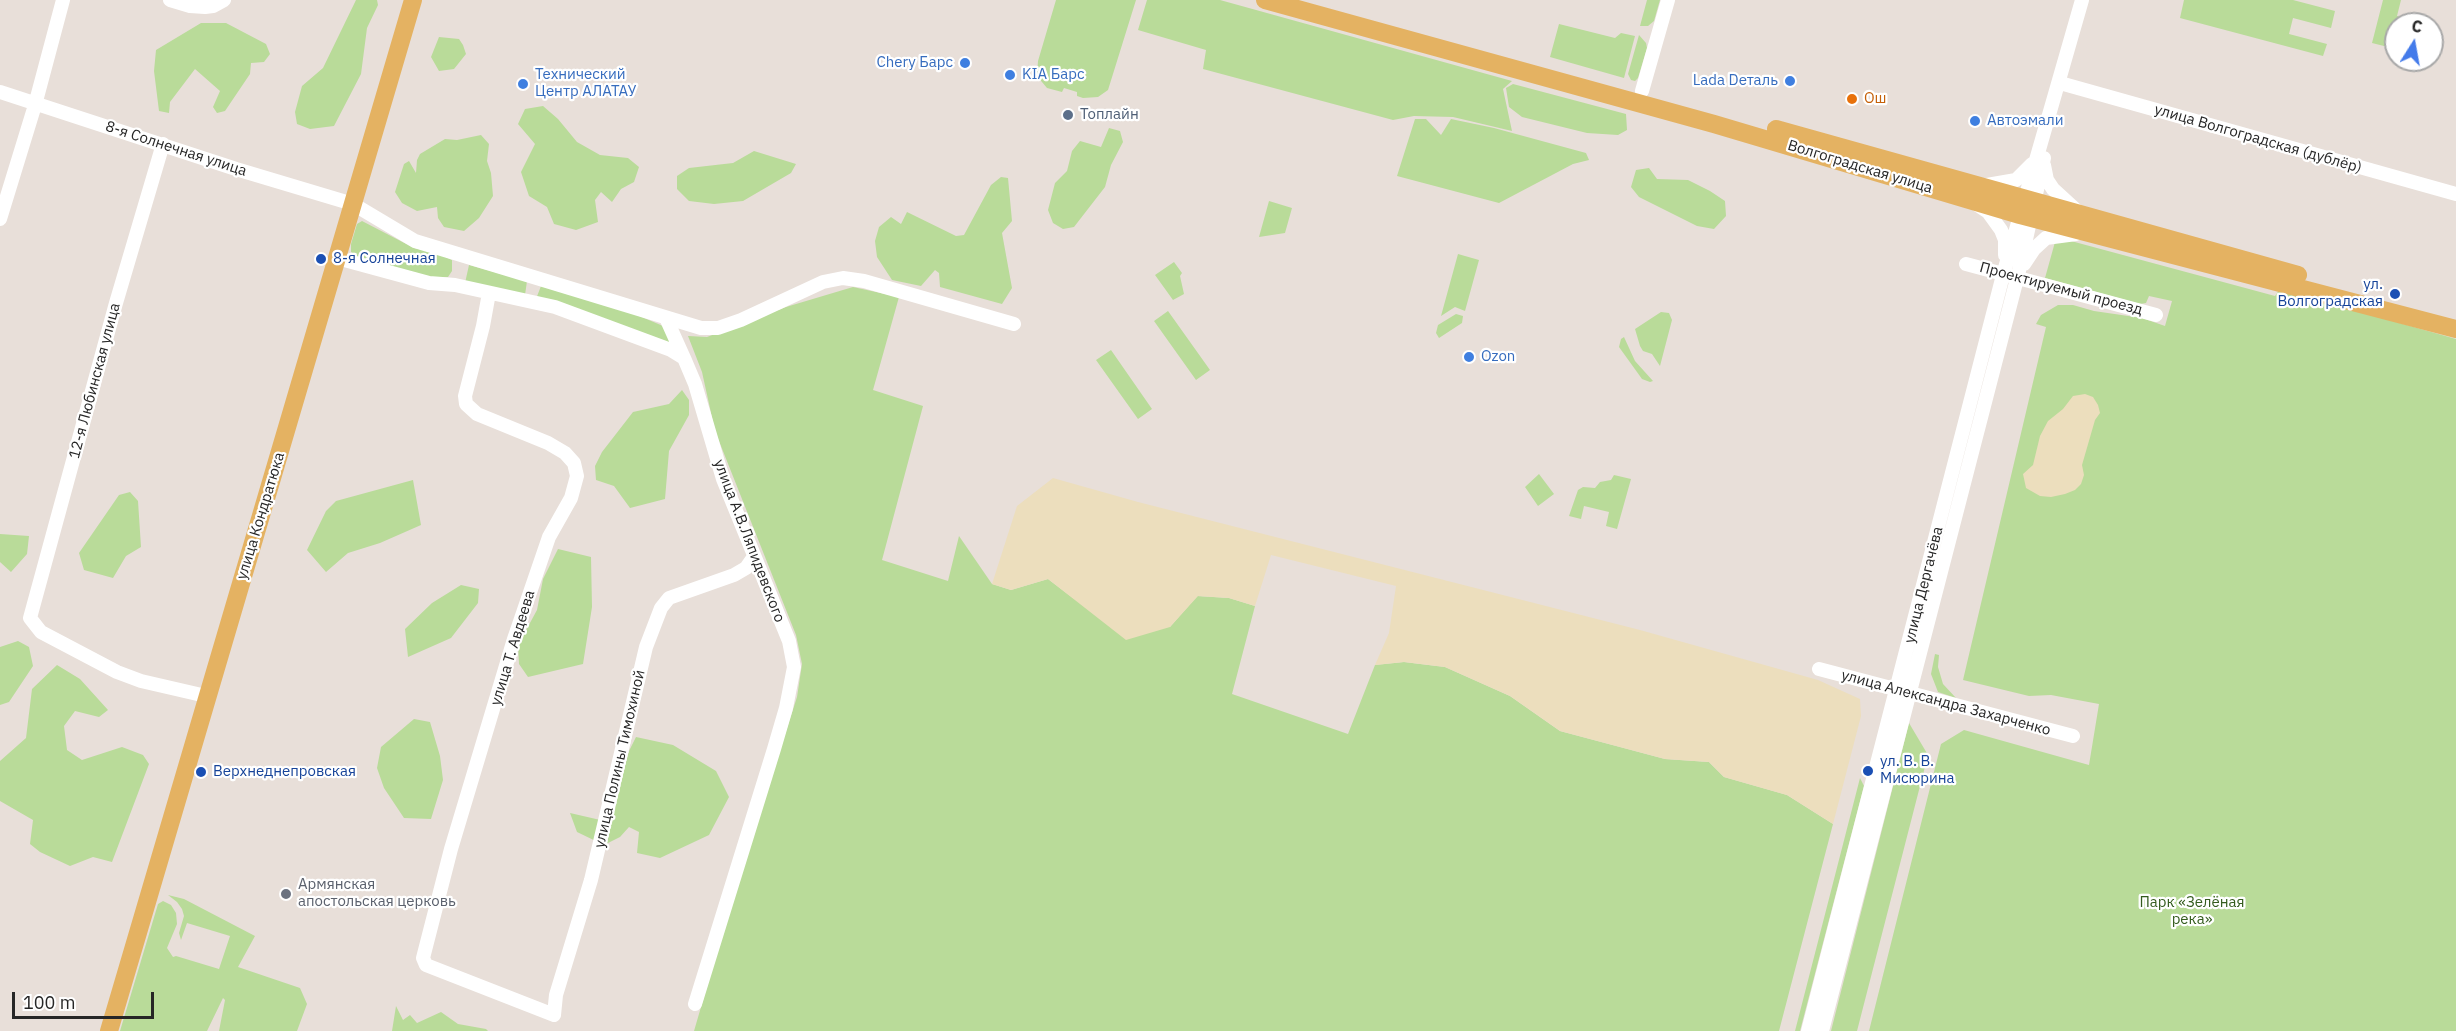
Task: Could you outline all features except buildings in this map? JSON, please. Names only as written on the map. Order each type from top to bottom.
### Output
[{"type":"main road","name":"улица Кондратюка","points":[[109,1031],[413,0]]},
{"type":"main road","name":"Волгоградская улица","points":[[1265,0],[1489,57],[1642,91],[2028,209],[2093,234],[2456,329]]},
{"type":"main road","name":"Волгоградская улица","points":[[1300,0],[1714,124],[1968,191]]},
{"type":"main road","name":"Волгоградская улица","points":[[2028,209],[2084,216],[2456,318]]},
{"type":"street","points":[[0,219],[35,105],[63,0]]},
{"type":"street","points":[[170,0],[190,6],[205,7],[213,6],[224,0]]},
{"type":"street","points":[[1642,91],[1668,0]]},
{"type":"street","name":"улица Дергачёва","points":[[1808,1031],[1895,690],[2011,273],[2043,141],[2082,0]]},
{"type":"street","name":"улица Волгоградская (дублёр)","points":[[2060,83],[2456,194]]},
{"type":"street","name":"8-я Солнечная улица","points":[[0,92],[35,105],[353,204],[415,241],[701,328],[718,328],[741,320],[823,282],[843,278],[864,280],[1014,324]]},
{"type":"street","name":"12-я Любинская улица","points":[[163,144],[116,303],[30,618],[41,632],[117,672],[141,681],[206,696]]},
{"type":"street","points":[[1968,191],[2013,181],[2039,160],[2053,189],[2084,216]]},
{"type":"street","points":[[1968,191],[2001,230],[2011,273]]},
{"type":"street","points":[[2011,273],[2046,238],[2059,235],[2093,234]]},
{"type":"street","points":[[337,258],[429,283],[455,285],[555,308],[671,350],[684,358]]},
{"type":"street","name":"Проектируемый проезд","points":[[1966,264],[2011,273],[2156,315]]},
{"type":"street","name":"улица Дергачёва","points":[[1822,1031],[1910,694],[2011,273]]},
{"type":"street","name":"улица Т. Авдеева","points":[[489,293],[465,396],[466,404],[477,414],[548,443],[565,453],[574,463],[577,476],[571,498],[549,537],[514,639],[451,849],[423,958],[426,965],[436,970],[554,1015]]},
{"type":"street","name":"улица А.В.Ляпидевского","points":[[666,318],[695,384],[723,479],[793,655],[792,681],[774,749],[695,1004]]},
{"type":"street","name":"улица Полины Тимохиной","points":[[554,1015],[556,995],[591,880],[646,647],[661,608],[669,598],[734,575],[746,568],[753,558]]},
{"type":"street","name":"улица Александра Захарченко","points":[[1819,669],[2073,736]]},
{"type":"green space","points":[[356,0],[377,0],[378,5],[367,28],[361,74],[334,126],[310,129],[297,124],[295,112],[302,86],[323,68]]},
{"type":"green space","points":[[1056,0],[1136,0],[1108,90],[1098,97],[1083,98],[1077,96],[1077,92],[1064,88],[1062,92],[1047,88],[1037,76],[1038,61]]},
{"type":"green space","points":[[1147,0],[1220,0],[1512,81],[1503,89],[1512,131],[1453,117],[1414,116],[1393,120],[1203,69],[1206,50],[1138,30]]},
{"type":"green space","points":[[1647,0],[1660,0],[1654,21],[1648,26],[1640,26]]},
{"type":"green space","points":[[2184,0],[2293,0],[2335,11],[2331,28],[2293,18],[2289,34],[2327,44],[2323,56],[2180,18]]},
{"type":"green space","points":[[2383,0],[2401,0],[2398,12],[2384,12],[2384,46],[2372,43]]},
{"type":"green space","points":[[201,23],[226,23],[266,44],[270,54],[264,62],[251,63],[250,74],[225,111],[217,113],[213,107],[220,91],[195,69],[170,102],[169,113],[159,111],[154,71],[156,50]]},
{"type":"green space","points":[[1559,24],[1615,38],[1621,33],[1635,36],[1624,78],[1550,57]]},
{"type":"green space","points":[[1639,35],[1647,48],[1635,81],[1631,80],[1628,74]]},
{"type":"green space","points":[[439,37],[459,39],[463,45],[466,54],[454,69],[439,71],[431,57]]},
{"type":"green space","points":[[1513,84],[1626,114],[1627,130],[1618,135],[1587,133],[1522,117],[1509,107],[1506,88]]},
{"type":"green space","points":[[543,106],[558,119],[577,142],[600,155],[628,158],[639,167],[634,182],[621,189],[612,202],[601,192],[595,200],[598,222],[576,230],[554,224],[547,207],[529,196],[521,172],[535,144],[518,124],[525,109]]},
{"type":"green space","points":[[1415,119],[1426,119],[1441,135],[1451,119],[1586,153],[1589,160],[1573,164],[1499,203],[1397,176]]},
{"type":"green space","points":[[1109,128],[1120,131],[1123,142],[1111,165],[1105,187],[1074,227],[1063,229],[1053,223],[1048,210],[1055,183],[1067,171],[1072,151],[1080,141],[1101,147]]},
{"type":"green space","points":[[481,135],[489,144],[487,161],[491,173],[493,196],[479,218],[464,231],[444,227],[438,218],[437,207],[417,211],[402,203],[395,192],[404,164],[409,161],[416,173],[420,154],[445,139],[457,140]]},
{"type":"green space","points":[[754,151],[796,164],[791,173],[743,201],[714,204],[689,201],[677,189],[677,176],[689,168],[733,163]]},
{"type":"green space","points":[[1649,168],[1657,179],[1688,180],[1710,191],[1725,201],[1726,216],[1714,229],[1697,226],[1639,197],[1631,187],[1636,170]]},
{"type":"green space","points":[[1001,177],[1008,178],[1012,221],[1002,233],[1012,288],[1002,304],[940,287],[939,273],[935,270],[921,286],[892,280],[877,257],[875,241],[879,227],[891,217],[901,224],[907,212],[956,236],[964,235],[991,185]]},
{"type":"green space","points":[[1269,201],[1292,208],[1285,233],[1259,237]]},
{"type":"green space","points":[[362,221],[414,248],[437,253],[452,260],[452,271],[448,277],[431,278],[360,260],[351,252],[351,244],[357,224]]},
{"type":"green space","name":"Парк «Зелёная река»","points":[[2071,241],[2275,296],[2280,289],[2456,339],[2456,1031],[1869,1031],[1941,744],[1964,730],[2089,765],[2099,704],[2051,695],[2029,696],[1963,680],[2046,327],[2036,324],[2041,315],[2058,305],[2073,305],[2094,311],[2142,318],[2165,326],[2172,301],[2149,296],[2146,303],[2140,304],[2045,278],[2055,242]]},
{"type":"green space","points":[[1458,254],[1479,260],[1465,311],[1455,307],[1441,316]]},
{"type":"green space","points":[[1174,262],[1182,273],[1180,276],[1184,294],[1173,300],[1155,275]]},
{"type":"green space","points":[[469,265],[527,281],[525,295],[465,283]]},
{"type":"green space","points":[[541,286],[637,315],[663,326],[674,348],[536,299]]},
{"type":"green space","points":[[853,287],[899,297],[873,390],[923,406],[882,560],[948,581],[959,536],[992,584],[1011,590],[1048,579],[1073,598],[1170,627],[1197,596],[1229,598],[1255,606],[1232,694],[1348,734],[1375,665],[1404,662],[1445,667],[1510,696],[1560,731],[1665,759],[1709,762],[1724,777],[1787,795],[1833,824],[1779,1031],[694,1031],[737,884],[797,697],[802,664],[796,635],[715,431],[702,372],[688,336],[707,337],[786,307]]},
{"type":"green space","points":[[1168,311],[1210,370],[1196,380],[1154,321]]},
{"type":"green space","points":[[1661,312],[1669,313],[1672,320],[1660,366],[1652,354],[1643,351],[1635,329]]},
{"type":"green space","points":[[1456,314],[1463,316],[1462,323],[1439,338],[1436,333],[1438,325]]},
{"type":"green space","points":[[1624,337],[1635,361],[1653,381],[1642,379],[1619,347]]},
{"type":"green space","points":[[1111,350],[1152,409],[1138,419],[1096,360]]},
{"type":"green space","points":[[682,390],[689,400],[689,415],[669,451],[665,499],[630,508],[614,486],[596,480],[595,466],[602,452],[633,412],[669,404]]},
{"type":"green space","points":[[1539,474],[1554,494],[1538,506],[1525,487]]},
{"type":"green space","points":[[1614,475],[1631,479],[1617,529],[1606,526],[1609,512],[1584,506],[1581,519],[1569,516],[1578,490],[1583,487],[1595,488],[1600,482],[1611,480]]},
{"type":"green space","points":[[413,480],[421,525],[380,543],[348,553],[326,572],[307,550],[326,511],[336,501]]},
{"type":"green space","points":[[130,492],[138,501],[141,547],[126,556],[113,578],[84,570],[79,553],[119,495]]},
{"type":"green space","points":[[0,534],[29,536],[27,554],[11,572],[0,562]]},
{"type":"green space","points":[[558,549],[591,557],[592,607],[583,664],[528,677],[519,664],[518,645],[537,610],[543,579]]},
{"type":"green space","points":[[461,585],[479,589],[478,603],[451,638],[408,657],[405,629],[432,603]]},
{"type":"green space","points":[[18,641],[29,647],[33,666],[9,702],[0,705],[0,647]]},
{"type":"green space","points":[[1935,654],[1939,655],[1938,667],[1943,684],[1956,698],[1938,692],[1931,674]]},
{"type":"green space","points":[[57,665],[80,679],[108,710],[99,717],[75,711],[64,726],[67,750],[82,760],[122,747],[143,755],[149,764],[112,862],[93,857],[70,866],[40,852],[30,844],[33,820],[0,801],[0,761],[26,738],[32,689]]},
{"type":"green space","points":[[414,719],[430,722],[440,756],[443,780],[431,819],[404,818],[384,788],[377,768],[381,747]]},
{"type":"green space","points":[[1909,723],[1928,755],[1857,1031],[1831,1031]]},
{"type":"green space","points":[[636,737],[673,745],[716,771],[729,797],[709,835],[660,858],[637,853],[639,832],[629,827],[620,837],[604,845],[577,832],[570,813],[609,822],[629,751]]},
{"type":"green space","points":[[1860,778],[1864,786],[1800,1031],[1795,1031]]},
{"type":"green space","points":[[168,895],[184,899],[255,936],[238,967],[300,988],[307,1004],[297,1031],[219,1031],[225,1000],[223,998],[207,1031],[120,1031],[158,904],[163,901],[171,905],[176,913],[177,924],[167,948],[173,957],[219,969],[230,936],[187,923],[181,940],[179,933],[184,916],[182,909]]},
{"type":"green space","points":[[396,1006],[403,1020],[410,1015],[417,1023],[441,1012],[458,1024],[488,1031],[392,1031]]},
{"type":"sand","points":[[2085,394],[2093,397],[2100,413],[2095,420],[2082,465],[2084,475],[2081,484],[2075,490],[2065,494],[2051,497],[2040,496],[2026,488],[2023,474],[2033,465],[2040,436],[2048,421],[2063,409],[2073,396]]},
{"type":"sand","points":[[1053,478],[1138,502],[1640,630],[1818,680],[1860,699],[1861,716],[1833,824],[1787,795],[1724,777],[1709,762],[1665,759],[1560,731],[1510,696],[1445,667],[1404,662],[1375,665],[1389,633],[1396,586],[1271,555],[1255,606],[1229,598],[1198,596],[1170,627],[1126,640],[1048,579],[1011,590],[992,584],[1017,506]]},
{"type":"place","name":"Chery Барс","points":[[965,63]]},
{"type":"place","name":"KIA Барс","points":[[1010,75]]},
{"type":"place","name":"Lada Dеталь","points":[[1790,81]]},
{"type":"place","name":"Технический Центр АЛАТАУ","points":[[523,84]]},
{"type":"place","name":"Ош","points":[[1852,99]]},
{"type":"place","name":"Топлайн","points":[[1068,115]]},
{"type":"place","name":"Автоэмали","points":[[1975,121]]},
{"type":"place","name":"8-я Солнечная","points":[[321,259]]},
{"type":"place","name":"ул. Волгоградская","points":[[2395,294]]},
{"type":"place","name":"Ozon","points":[[1469,357]]},
{"type":"place","name":"ул. В. В. Мисюрина","points":[[1868,771]]},
{"type":"place","name":"Верхнеднепровская","points":[[201,772]]},
{"type":"place","name":"Армянская апостольская церковь","points":[[286,894]]}]
